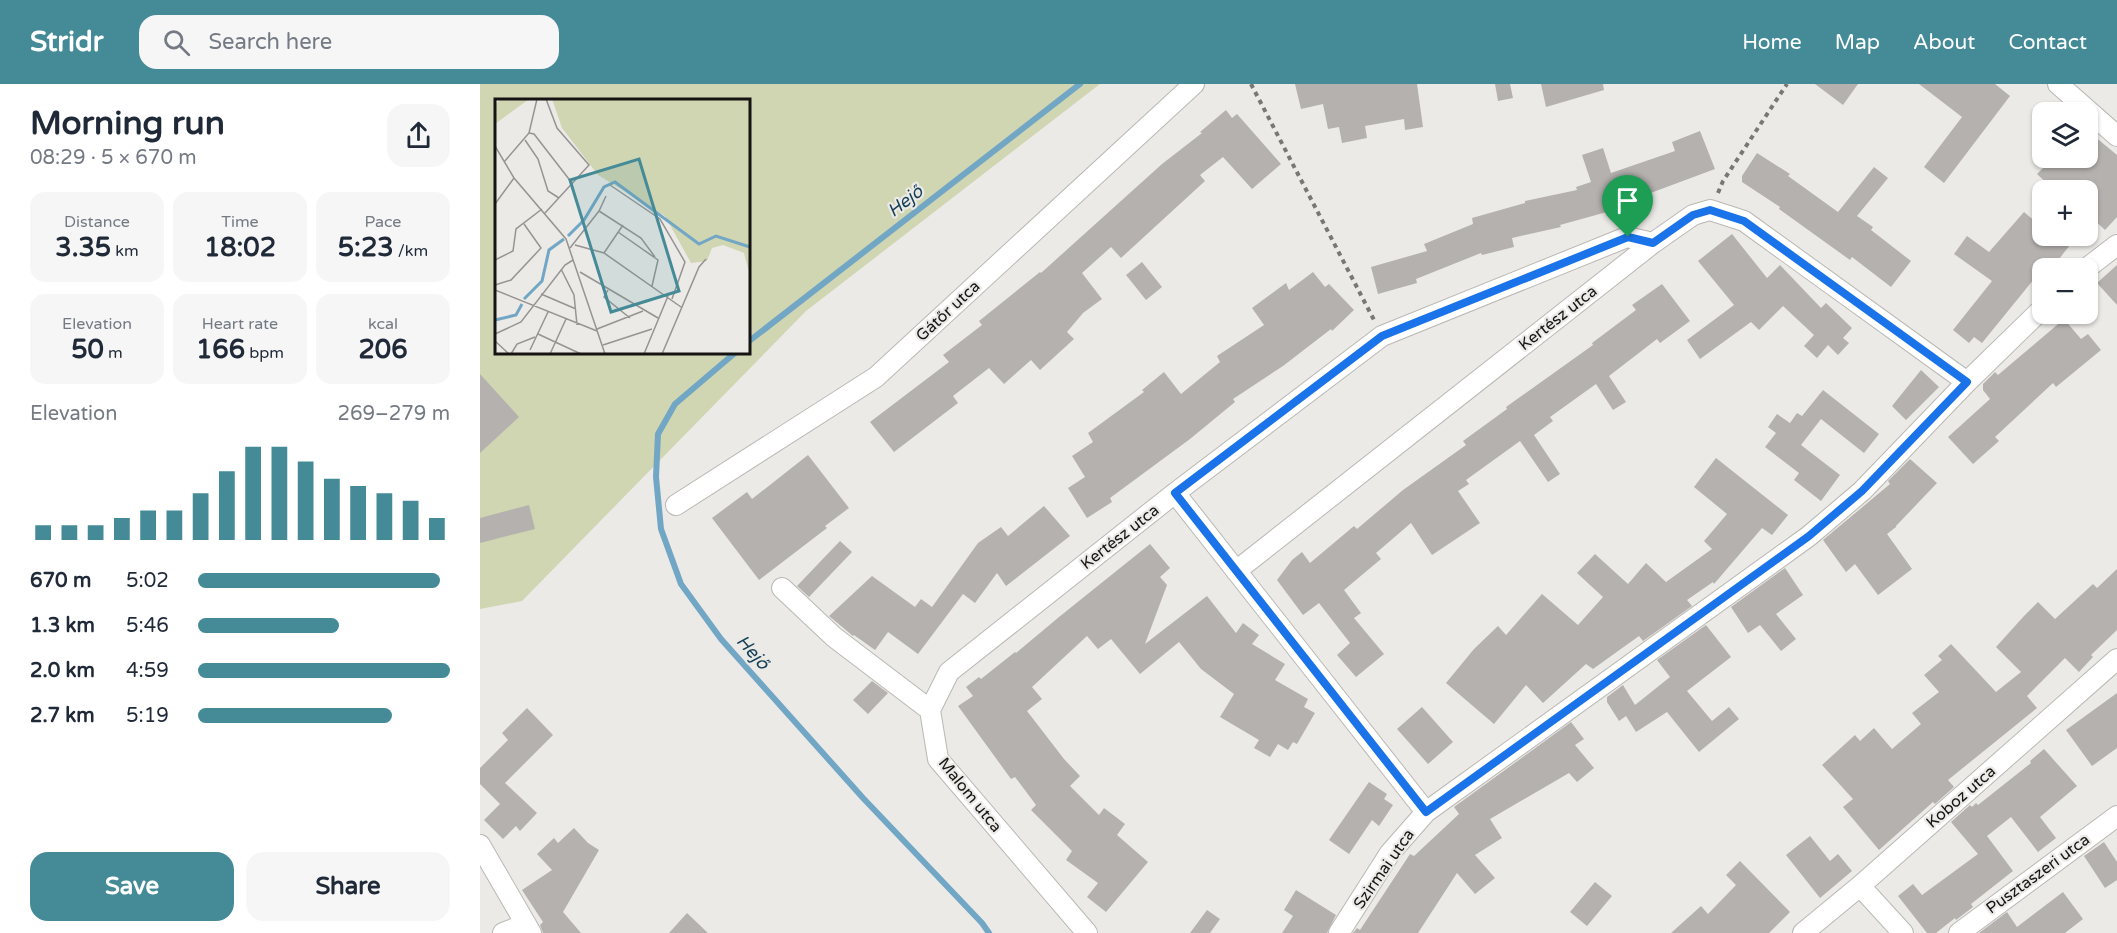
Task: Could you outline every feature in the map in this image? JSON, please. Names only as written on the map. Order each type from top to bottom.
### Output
[{"type":"street","name":"Gátőr utca","points":[[676,506],[876,377],[1194,84]]},
{"type":"street","points":[[2058,84],[2117,136]]},
{"type":"street","name":"Kertész utca","points":[[1236,571],[1653,243],[1693,215],[1710,210]]},
{"type":"street","points":[[1710,210],[1744,221],[1967,382]]},
{"type":"street","name":"Kertész utca","points":[[930,710],[949,672],[1175,493],[1382,336],[1628,237],[1653,243]]},
{"type":"street","points":[[2098,260],[2117,245]]},
{"type":"street","name":"Szirmai utca","points":[[1339,933],[1390,853],[1426,812],[1809,536],[1862,491],[1967,382],[2032,319]]},
{"type":"street","points":[[1175,493],[1426,812]]},
{"type":"street","points":[[782,588],[834,637],[930,710]]},
{"type":"street","name":"Koboz utca","points":[[1803,933],[1860,886],[2117,659]]},
{"type":"street","name":"Malom utca","points":[[930,710],[938,759],[1087,933]]},
{"type":"street","name":"Pusztaszeri utca","points":[[1959,933],[2117,816]]},
{"type":"street","points":[[480,845],[529,929],[503,933]]},
{"type":"street","points":[[1860,886],[1903,933]]},
{"type":"path","points":[[1251,84],[1382,336]]},
{"type":"path","points":[[1710,210],[1723,181],[1787,84]]},
{"type":"green space","points":[[480,84],[1100,84],[806,311],[522,601],[480,609]]},
{"type":"building","points":[[1295,84],[1417,84],[1423,127],[1405,130],[1404,119],[1365,126],[1367,138],[1342,143],[1339,127],[1328,129],[1323,104],[1301,109]]},
{"type":"building","points":[[1495,84],[1510,84],[1513,98],[1498,101]]},
{"type":"building","points":[[1541,84],[1603,84],[1604,90],[1546,107]]},
{"type":"building","points":[[1815,84],[1858,84],[1843,105]]},
{"type":"building","points":[[1919,84],[1995,84],[2010,96],[1944,183],[1924,167],[1962,117]]},
{"type":"building","points":[[1226,110],[1232,118],[1237,114],[1281,164],[1252,189],[1223,157],[1200,175],[1205,181],[1121,258],[1111,247],[1082,273],[1102,299],[1083,313],[1067,332],[1074,339],[1040,370],[1031,360],[1004,384],[989,368],[953,396],[958,403],[894,452],[870,422],[949,362],[943,355],[982,325],[979,321],[1041,273]]},
{"type":"building","points":[[1700,131],[1715,169],[1613,207],[1614,210],[1560,225],[1561,227],[1512,238],[1514,247],[1482,255],[1481,253],[1416,279],[1417,283],[1378,294],[1371,267],[1427,251],[1424,244],[1473,224],[1472,218],[1525,203],[1525,201],[1577,190],[1576,187],[1591,182],[1582,155],[1603,148],[1611,173],[1675,151],[1672,142]]},
{"type":"building","points":[[2098,139],[2117,155],[2117,217],[2105,230],[2098,223],[2098,180],[2043,180],[2037,174],[2043,168],[2098,168]]},
{"type":"building","points":[[1757,153],[1790,174],[1788,176],[1838,212],[1874,167],[1888,178],[1857,216],[1911,261],[1891,287],[1852,257],[1850,260],[1779,209],[1780,207],[1742,182],[1742,176]]},
{"type":"building","points":[[2024,212],[2032,219],[2032,246],[2069,246],[2060,258],[2032,258],[2032,282],[1982,343],[1974,337],[1969,343],[1953,330],[1992,281],[1954,254],[1967,236],[1989,252]]},
{"type":"building","points":[[1732,234],[1767,278],[1780,265],[1821,308],[1826,303],[1852,328],[1843,338],[1849,343],[1838,355],[1828,345],[1817,358],[1804,346],[1814,335],[1783,306],[1759,330],[1751,322],[1700,359],[1687,340],[1734,305],[1698,261]]},
{"type":"building","points":[[1142,262],[1162,287],[1146,300],[1126,275]]},
{"type":"building","points":[[2117,265],[2117,305],[2098,284]]},
{"type":"building","points":[[1313,272],[1325,287],[1329,284],[1354,310],[1332,331],[1331,329],[1283,366],[1233,399],[1235,402],[1190,439],[1110,498],[1112,502],[1087,518],[1068,488],[1085,477],[1072,456],[1093,442],[1088,433],[1144,392],[1142,390],[1164,372],[1181,394],[1220,362],[1217,356],[1264,325],[1252,308],[1286,283],[1289,290]]},
{"type":"building","points":[[1662,284],[1690,321],[1660,343],[1657,339],[1609,376],[1626,402],[1613,410],[1596,384],[1550,417],[1553,421],[1534,435],[1560,474],[1548,482],[1520,441],[1466,480],[1469,484],[1458,491],[1480,523],[1432,555],[1411,523],[1376,553],[1381,559],[1344,590],[1361,613],[1354,618],[1384,654],[1356,677],[1337,655],[1350,643],[1319,603],[1303,615],[1277,580],[1292,560],[1302,552],[1310,563],[1354,526],[1357,529],[1403,490],[1466,445],[1463,441],[1507,409],[1506,407],[1593,345],[1592,343],[1636,310],[1632,305]]},
{"type":"building","points":[[2058,324],[2068,324],[2081,339],[2088,334],[2101,350],[2056,387],[2053,383],[1995,437],[1999,441],[1973,464],[1948,437],[1990,399],[1983,390],[1983,384],[1995,372],[1998,375]]},
{"type":"building","points":[[1921,370],[1939,387],[1906,420],[1892,406]]},
{"type":"building","points":[[480,374],[519,417],[480,453]]},
{"type":"building","points":[[1823,390],[1879,434],[1864,453],[1821,419],[1801,445],[1840,475],[1821,501],[1794,480],[1799,473],[1765,447],[1776,433],[1768,427],[1777,414],[1790,423],[1797,413],[1802,416]]},
{"type":"building","points":[[808,455],[849,508],[825,526],[827,528],[759,580],[712,518],[747,492],[752,499]]},
{"type":"building","points":[[1716,458],[1788,515],[1772,535],[1762,528],[1714,584],[1713,582],[1687,600],[1692,606],[1643,641],[1639,636],[1593,669],[1586,664],[1543,703],[1526,685],[1494,724],[1446,683],[1474,649],[1498,626],[1506,635],[1542,594],[1578,625],[1603,597],[1577,573],[1595,554],[1628,584],[1646,563],[1666,582],[1712,549],[1704,541],[1727,514],[1694,487]]},
{"type":"building","points":[[1910,459],[1937,483],[1887,534],[1912,569],[1878,595],[1855,564],[1846,572],[1823,540],[1890,484],[1888,481]]},
{"type":"building","points":[[529,505],[535,529],[480,543],[480,518]]},
{"type":"building","points":[[1044,506],[1070,536],[1006,586],[997,573],[975,603],[963,594],[918,654],[888,632],[875,650],[853,636],[829,616],[872,576],[915,607],[921,599],[932,607],[978,543],[1001,527],[1008,536]]},
{"type":"building","points":[[840,541],[852,552],[809,597],[797,586]]},
{"type":"building","points":[[1150,544],[1170,568],[1160,577],[1167,585],[1145,644],[1207,596],[1236,633],[1243,623],[1259,635],[1252,644],[1285,664],[1275,680],[1308,699],[1304,707],[1315,713],[1297,744],[1293,742],[1288,750],[1278,744],[1270,757],[1254,748],[1259,740],[1220,717],[1234,694],[1201,669],[1179,642],[1140,674],[1111,639],[1098,649],[1087,636],[1032,687],[1042,699],[1027,711],[1080,776],[1070,786],[1099,815],[1104,808],[1125,824],[1117,835],[1148,862],[1106,912],[1087,897],[1098,883],[1066,860],[1072,851],[1031,810],[1036,805],[1015,777],[1011,779],[958,706],[973,696],[966,687],[979,677],[981,679],[1016,653]]},
{"type":"building","points":[[1785,568],[1803,595],[1776,614],[1796,639],[1781,651],[1760,625],[1748,633],[1731,607]]},
{"type":"building","points":[[2117,569],[2117,630],[2091,655],[2093,657],[2079,672],[2065,658],[2027,696],[2037,708],[1948,780],[1954,787],[1935,804],[1933,802],[1879,850],[1843,807],[1853,799],[1822,765],[1855,735],[1860,741],[1874,728],[1892,749],[1921,724],[1912,713],[1939,692],[1924,675],[1942,660],[1938,656],[1951,644],[1996,692],[2021,672],[1996,647],[2024,616],[2038,602],[2055,619],[2093,584],[2097,588]]},
{"type":"building","points":[[1706,625],[1731,657],[1687,691],[1712,721],[1729,707],[1739,719],[1699,752],[1667,712],[1636,732],[1626,716],[1619,721],[1607,702],[1607,697],[1623,685],[1635,705],[1670,677],[1657,660]]},
{"type":"building","points":[[872,681],[888,693],[868,714],[853,700]]},
{"type":"building","points":[[2117,693],[2117,748],[2092,766],[2066,730]]},
{"type":"building","points":[[1422,707],[1453,742],[1428,764],[1397,729]]},
{"type":"building","points":[[527,708],[553,735],[505,783],[537,813],[520,831],[516,826],[503,839],[484,820],[500,804],[480,784],[480,768],[508,740],[502,733]]},
{"type":"building","points":[[1571,722],[1584,739],[1575,745],[1594,768],[1577,782],[1569,773],[1490,819],[1502,838],[1475,855],[1495,878],[1475,894],[1457,873],[1418,933],[1353,933],[1357,928],[1360,930],[1410,854],[1414,856],[1459,814],[1454,807]]},
{"type":"building","points":[[2044,749],[2077,786],[2040,817],[2056,838],[2038,852],[2011,817],[1987,836],[2013,871],[1971,904],[1973,907],[1956,920],[1955,918],[1936,933],[1927,933],[1898,896],[1913,884],[1922,895],[1978,854],[1951,822],[1970,805],[1972,807],[1976,803],[1978,805],[2031,763],[2030,761]]},
{"type":"building","points":[[1369,782],[1387,794],[1384,799],[1393,805],[1379,826],[1372,820],[1349,854],[1329,840]]},
{"type":"building","points":[[574,828],[588,843],[599,850],[563,912],[581,933],[543,933],[540,925],[543,922],[522,890],[552,870],[537,854],[554,838],[558,843]]},
{"type":"building","points":[[1810,836],[1830,861],[1838,854],[1852,871],[1820,898],[1786,855]]},
{"type":"building","points":[[2104,842],[2117,862],[2117,880],[2105,888],[2084,856]]},
{"type":"building","points":[[1740,861],[1790,912],[1769,933],[1671,933],[1701,906],[1708,914],[1736,885],[1726,875]]},
{"type":"building","points":[[1595,882],[1612,896],[1587,926],[1570,912]]},
{"type":"building","points":[[1296,890],[1336,915],[1327,933],[1282,933],[1293,916],[1284,910]]},
{"type":"building","points":[[2063,892],[2083,919],[2065,933],[1979,933],[2007,912],[2017,927]]},
{"type":"building","points":[[1207,910],[1220,919],[1210,933],[1190,933]]},
{"type":"building","points":[[687,913],[708,933],[669,933]]},
{"type":"waterway","name":"Hejő","points":[[750,340],[1080,84]]},
{"type":"waterway","name":"Hejő","points":[[734,354],[675,404],[658,434],[656,477],[661,529],[681,584],[721,639],[863,798],[989,933]]},
{"type":"route","points":[[1710,210],[1744,221],[1967,382],[1862,491],[1809,536],[1426,812],[1175,493],[1382,336],[1628,237],[1653,243],[1693,215],[1710,210]]}]
